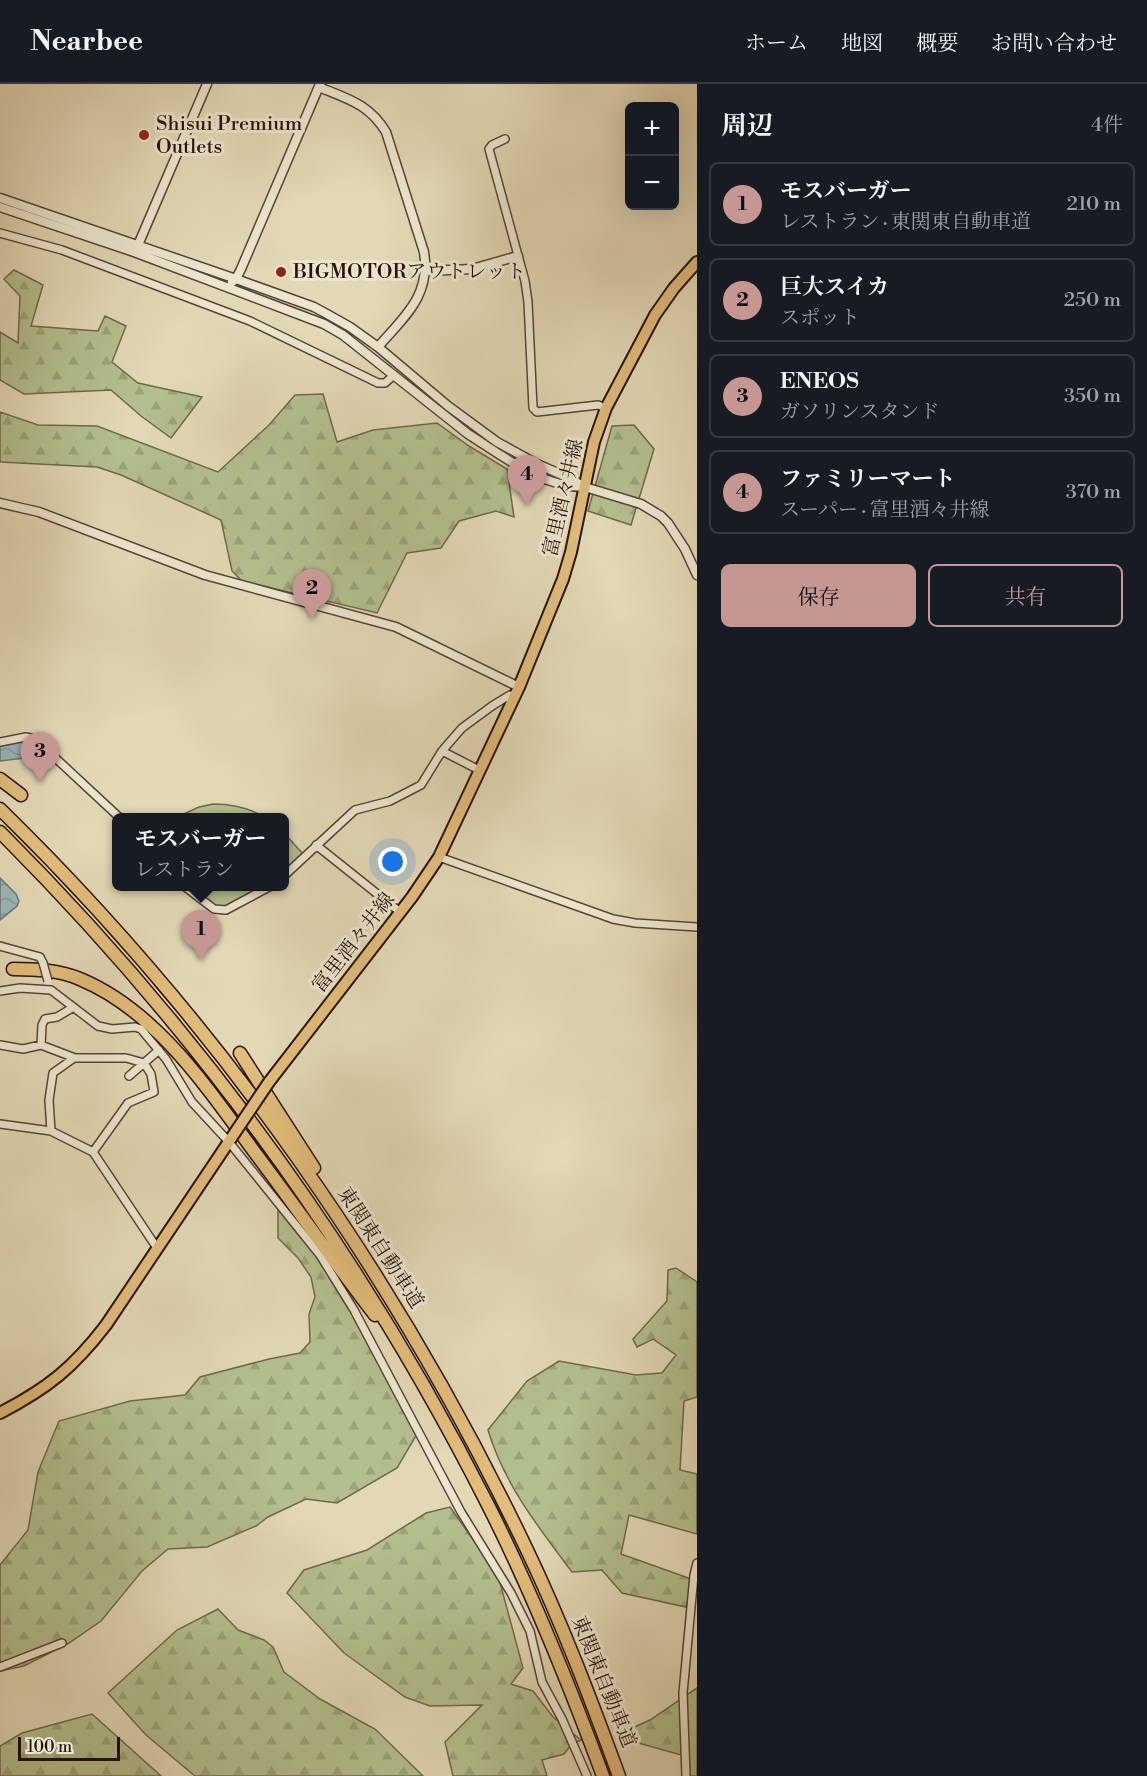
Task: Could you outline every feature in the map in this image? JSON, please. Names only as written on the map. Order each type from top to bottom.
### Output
[{"type":"highway","points":[[0,779],[21,795]]},
{"type":"highway","name":"東関東自動車道","points":[[0,809],[110,924],[168,991],[264,1114],[374,1269],[434,1372],[528,1551],[587,1690],[619,1776]]},
{"type":"highway","name":"東関東自動車道","points":[[0,832],[99,936],[157,1002],[210,1068],[333,1236],[412,1364],[488,1506],[565,1677],[603,1776]]},
{"type":"highway","points":[[13,969],[58,972],[93,985],[122,1002],[172,1047],[210,1092],[412,1364]]},
{"type":"highway","points":[[240,1053],[318,1175],[345,1227]]},
{"type":"main road","name":"富里酒々井線","points":[[0,1413],[46,1387],[83,1355],[106,1325],[269,1082],[400,912],[439,857],[517,691],[563,579],[571,552],[594,442],[606,408],[656,315],[674,288],[697,262]]},
{"type":"street","points":[[138,245],[207,84]]},
{"type":"street","points":[[223,286],[236,279],[319,86],[359,103],[380,122],[386,132],[424,252],[426,271],[423,288],[416,302],[378,347]]},
{"type":"street","points":[[505,139],[492,145],[489,149],[528,302],[533,408],[537,412],[598,405],[606,408]]},
{"type":"street","points":[[0,198],[314,307],[350,327],[378,347],[448,406],[497,442],[585,487],[641,504],[661,516],[685,549],[697,575]]},
{"type":"street","points":[[0,207],[112,244],[324,324],[343,335],[468,434],[521,467],[567,487],[585,487]]},
{"type":"street","points":[[0,232],[62,250],[250,321],[378,383],[385,383],[394,375]]},
{"type":"street","points":[[426,271],[472,269],[518,256]]},
{"type":"street","points":[[236,279],[241,288],[252,296]]},
{"type":"street","points":[[0,503],[39,512],[205,575],[396,627],[517,691],[476,716],[442,752],[421,785],[390,801],[355,810],[289,871]]},
{"type":"street","points":[[0,742],[26,737],[35,739],[115,813]]},
{"type":"street","points":[[442,752],[479,770]]},
{"type":"street","points":[[316,845],[400,912]]},
{"type":"street","points":[[439,857],[613,919],[635,923],[697,927]]},
{"type":"street","points":[[191,891],[214,909],[226,910],[262,891]]},
{"type":"street","points":[[0,946],[40,957],[44,963],[51,990],[98,1026],[112,1029],[135,1027],[141,1029],[159,1050],[192,1102],[231,1139],[320,1255],[354,1310],[460,1512],[511,1593],[526,1622],[542,1682],[562,1719],[587,1776]]},
{"type":"street","points":[[0,991],[20,988],[51,990]]},
{"type":"street","points":[[41,1045],[42,1025],[45,1019],[57,1017],[72,1008]]},
{"type":"street","points":[[0,1045],[22,1049],[41,1045],[74,1058],[126,1058],[144,1063],[151,1074],[154,1092],[128,1103],[93,1152]]},
{"type":"street","points":[[129,1076],[159,1050]]},
{"type":"street","points":[[51,1131],[49,1100],[53,1072],[74,1058]]},
{"type":"street","points":[[0,1124],[51,1131],[93,1152],[157,1248]]},
{"type":"street","points":[[686,1776],[683,1693],[697,1563]]},
{"type":"street","points":[[0,1667],[62,1642]]},
{"type":"green space","points":[[14,270],[43,285],[31,326],[98,331],[105,316],[126,326],[112,362],[138,383],[202,397],[171,438],[111,390],[24,394],[0,380],[0,332],[18,343],[20,296],[4,279]]},
{"type":"green space","points":[[323,394],[337,442],[373,430],[437,423],[507,469],[514,517],[496,511],[459,521],[441,548],[407,553],[377,613],[242,581],[232,571],[221,520],[121,475],[97,467],[0,462],[0,412],[38,425],[97,426],[218,472],[269,425],[295,395]]},
{"type":"green space","points":[[634,425],[654,449],[631,525],[588,511],[612,426]]},
{"type":"green space","points":[[213,804],[227,805],[256,813],[186,813]]},
{"type":"green space","points":[[289,838],[303,854],[289,867]]},
{"type":"green space","points":[[193,891],[257,891],[226,907],[215,907]]},
{"type":"green space","points":[[291,1198],[318,1229],[417,1434],[397,1468],[337,1503],[306,1499],[268,1517],[256,1526],[207,1547],[168,1549],[142,1571],[101,1621],[69,1643],[24,1666],[0,1671],[0,1565],[28,1530],[38,1472],[59,1421],[130,1401],[185,1395],[200,1377],[300,1353],[310,1342],[309,1314],[315,1297],[311,1277],[298,1258],[278,1238],[278,1201]]},
{"type":"green space","points":[[676,1268],[697,1282],[697,1397],[684,1401],[680,1470],[697,1474],[697,1534],[629,1515],[621,1554],[694,1580],[686,1607],[622,1593],[602,1570],[572,1572],[535,1522],[513,1487],[503,1469],[488,1430],[527,1381],[559,1361],[636,1375],[662,1373],[676,1355],[653,1339],[637,1347],[633,1339],[667,1301],[668,1270]]},
{"type":"green space","points":[[450,1507],[498,1575],[523,1668],[511,1684],[533,1691],[553,1717],[581,1740],[571,1745],[564,1754],[542,1760],[547,1776],[453,1776],[445,1742],[482,1705],[430,1706],[405,1697],[344,1653],[287,1593],[304,1570],[367,1550],[426,1513]]},
{"type":"green space","points":[[218,1609],[238,1630],[264,1640],[273,1647],[284,1672],[320,1699],[375,1729],[423,1776],[195,1776],[146,1735],[108,1693],[177,1630]]},
{"type":"green space","points":[[697,1688],[697,1776],[688,1776],[685,1756],[628,1740],[623,1732],[650,1720]]},
{"type":"green space","points":[[92,1714],[161,1776],[0,1776],[0,1746],[22,1733]]},
{"type":"water","points":[[16,742],[31,744],[39,748],[50,757],[50,762],[25,758],[0,761],[0,746]]},
{"type":"water","points":[[0,878],[16,894],[19,901],[17,906],[0,920]]},
{"type":"place","name":"Shisui Premium Outlets","points":[[144,135]]},
{"type":"place","name":"BIGMOTORアウトレット","points":[[281,272]]},
{"type":"place","name":"ファミリーマート","points":[[527,505]]},
{"type":"place","name":"巨大スイカ","points":[[312,619]]},
{"type":"place","name":"ENEOS","points":[[40,782]]},
{"type":"place","name":"モスバーガー","points":[[201,960]]}]
